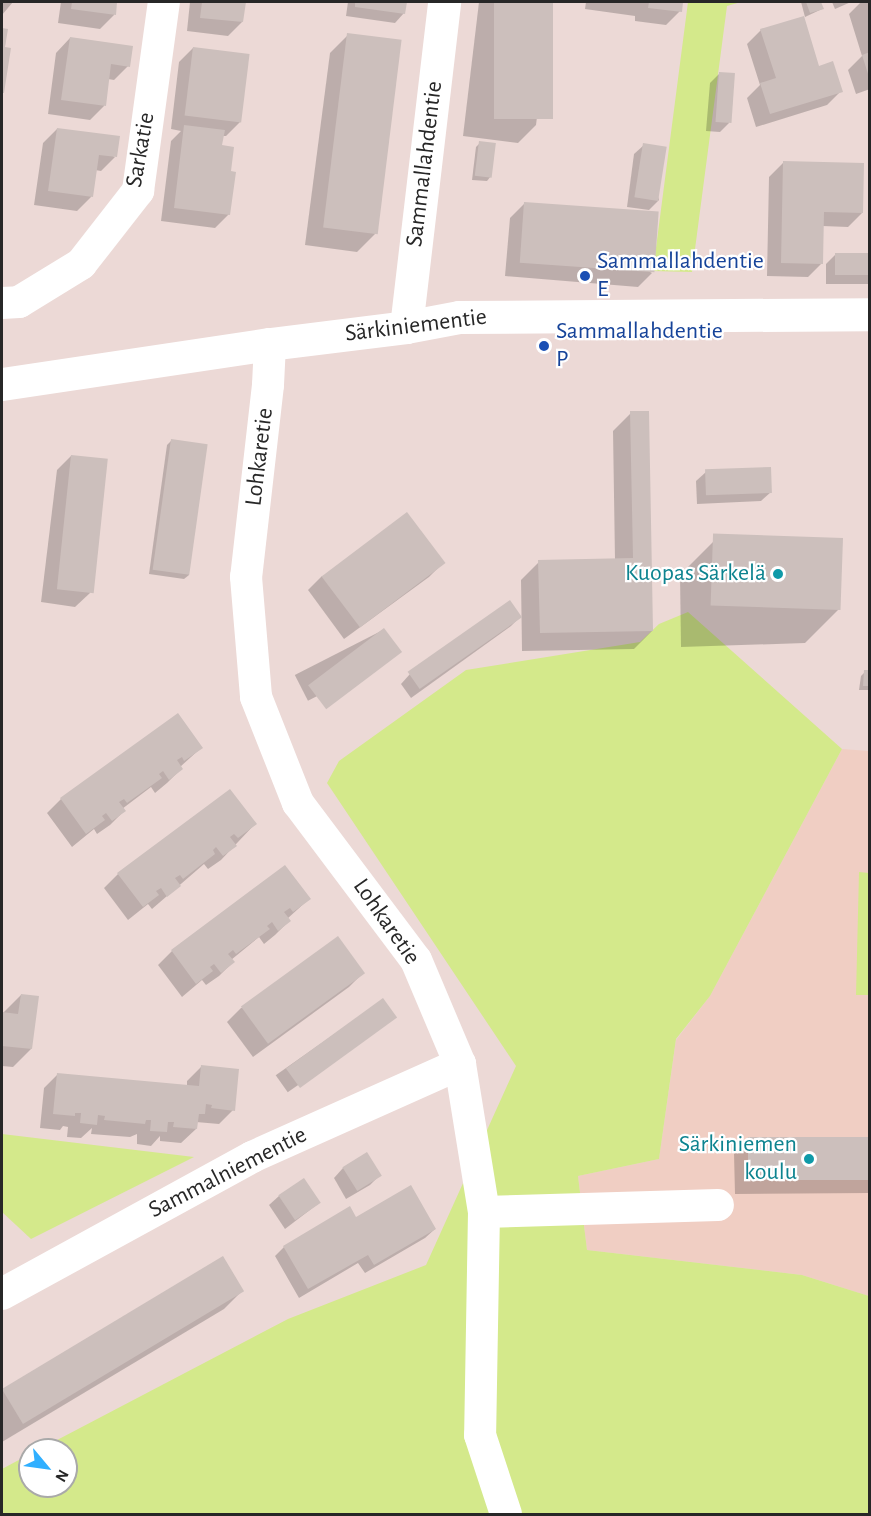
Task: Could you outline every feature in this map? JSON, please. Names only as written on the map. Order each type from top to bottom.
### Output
[{"type":"street","name":"Sarkatie","points":[[2,303],[19,302],[81,264],[138,191],[164,2]]},
{"type":"street","name":"Sammallahdentie","points":[[406,327],[444,2]]},
{"type":"street","name":"Särkiniementie","points":[[2,384],[270,344],[406,327],[459,317],[870,314]]},
{"type":"street","name":"Lohkaretie","points":[[270,344],[268,386],[246,577],[256,697],[298,803],[416,960],[460,1064],[484,1212],[480,1435],[506,1515]]},
{"type":"street","name":"Sammalniementie","points":[[2,1294],[252,1157],[460,1064]]},
{"type":"street","points":[[484,1212],[717,1206]]},
{"type":"shaded area","points":[[842,749],[869,751],[869,1296],[802,1275],[587,1250],[578,1176],[659,1159],[676,1040],[710,996]]},
{"type":"green space","points":[[688,2],[741,2],[727,6],[692,272],[653,271]]},
{"type":"green space","points":[[688,612],[842,749],[710,996],[676,1039],[659,1159],[578,1176],[587,1250],[802,1275],[869,1296],[869,1514],[2,1514],[2,1469],[18,1460],[18,1498],[78,1498],[78,1438],[61,1438],[288,1319],[426,1265],[516,1066],[327,783],[339,761],[466,670],[640,642],[659,624]]},
{"type":"green space","points":[[859,872],[869,873],[869,995],[856,995]]},
{"type":"green space","points":[[2,1134],[194,1157],[31,1239],[2,1212]]},
{"type":"building","points":[[72,2],[117,2],[116,15],[71,9]]},
{"type":"building","points":[[202,2],[246,2],[243,22],[200,18]]},
{"type":"building","points":[[355,2],[407,2],[405,14],[355,7]]},
{"type":"building","points":[[494,2],[553,2],[553,119],[494,119]]},
{"type":"building","points":[[649,2],[683,2],[682,12],[648,8]]},
{"type":"building","points":[[806,2],[821,2],[824,9],[810,13]]},
{"type":"building","points":[[804,16],[819,66],[833,61],[843,92],[770,114],[760,83],[776,78],[760,29]]},
{"type":"building","points":[[2,28],[8,29],[5,47],[11,48],[4,93],[2,93]]},
{"type":"building","points":[[347,33],[402,40],[378,234],[323,228]]},
{"type":"building","points":[[70,37],[133,46],[130,67],[111,64],[106,106],[61,100]]},
{"type":"building","points":[[193,47],[250,54],[241,122],[185,115]]},
{"type":"building","points":[[870,52],[870,77],[869,77],[862,55]]},
{"type":"building","points":[[719,72],[735,73],[731,123],[716,122]]},
{"type":"building","points":[[184,125],[225,130],[222,145],[234,147],[231,171],[236,172],[230,215],[174,208]]},
{"type":"building","points":[[57,128],[120,136],[117,157],[99,155],[93,197],[48,191]]},
{"type":"building","points":[[479,141],[496,143],[492,178],[475,176]]},
{"type":"building","points":[[643,143],[667,147],[658,201],[634,197]]},
{"type":"building","points":[[783,161],[864,163],[863,213],[824,212],[823,264],[781,263]]},
{"type":"building","points":[[524,202],[659,211],[654,272],[520,263]]},
{"type":"building","points":[[835,253],[870,253],[870,275],[835,275]]},
{"type":"building","points":[[630,411],[649,411],[653,631],[540,633],[538,560],[633,558]]},
{"type":"building","points":[[171,439],[208,444],[189,575],[153,570]]},
{"type":"building","points":[[71,455],[108,459],[94,593],[57,589]]},
{"type":"building","points":[[771,467],[772,493],[706,495],[705,469]]},
{"type":"building","points":[[407,512],[446,563],[360,628],[322,576]]},
{"type":"building","name":"Kuopas Särkelä","points":[[713,533],[843,538],[840,610],[711,605]]},
{"type":"building","points":[[510,600],[522,617],[420,689],[408,672]]},
{"type":"building","points":[[384,628],[402,652],[326,709],[308,685]]},
{"type":"building","points":[[864,670],[870,670],[870,686],[863,686]]},
{"type":"building","points":[[178,713],[203,748],[184,761],[182,757],[177,760],[183,769],[169,780],[163,771],[159,774],[162,778],[127,803],[124,799],[119,802],[126,811],[112,821],[106,813],[102,816],[105,820],[86,834],[60,798]]},
{"type":"building","points":[[230,789],[257,824],[238,838],[234,834],[230,837],[237,846],[223,856],[216,847],[213,850],[215,854],[183,879],[180,875],[175,878],[181,886],[167,897],[161,888],[156,891],[159,895],[143,907],[117,873]]},
{"type":"building","points":[[285,865],[311,899],[293,912],[290,908],[284,912],[291,921],[278,931],[272,922],[267,926],[270,929],[236,954],[233,950],[228,954],[235,962],[221,973],[214,964],[210,967],[213,971],[196,984],[171,950]]},
{"type":"building","points":[[338,936],[365,973],[268,1044],[241,1007]]},
{"type":"building","points":[[21,994],[39,996],[32,1049],[2,1046],[2,1012],[18,1014]]},
{"type":"building","points":[[383,998],[397,1017],[300,1088],[286,1069]]},
{"type":"building","points":[[201,1065],[239,1069],[235,1111],[211,1108],[212,1105],[206,1104],[205,1114],[199,1114],[197,1129],[173,1127],[174,1122],[168,1122],[167,1132],[150,1131],[151,1120],[146,1120],[145,1124],[104,1120],[105,1116],[98,1115],[97,1125],[80,1123],[81,1113],[75,1113],[75,1116],[53,1114],[57,1073],[199,1086]]},
{"type":"building","name":"Särkiniemen koulu","points":[[748,1137],[870,1137],[870,1180],[748,1180]]},
{"type":"building","points":[[367,1152],[382,1176],[357,1191],[342,1167]]},
{"type":"building","points":[[304,1178],[321,1203],[295,1220],[278,1195]]},
{"type":"building","points":[[411,1185],[436,1229],[374,1265],[368,1255],[308,1289],[283,1246],[350,1206],[356,1217]]},
{"type":"building","points":[[223,1256],[244,1291],[23,1424],[2,1389]]},
{"type":"place","name":"Sammallahdentie E","points":[[585,276]]},
{"type":"place","name":"Sammallahdentie P","points":[[544,346]]},
{"type":"place","name":"Kuopas Särkelä","points":[[778,574]]},
{"type":"place","name":"Särkiniemen koulu","points":[[809,1159]]}]
